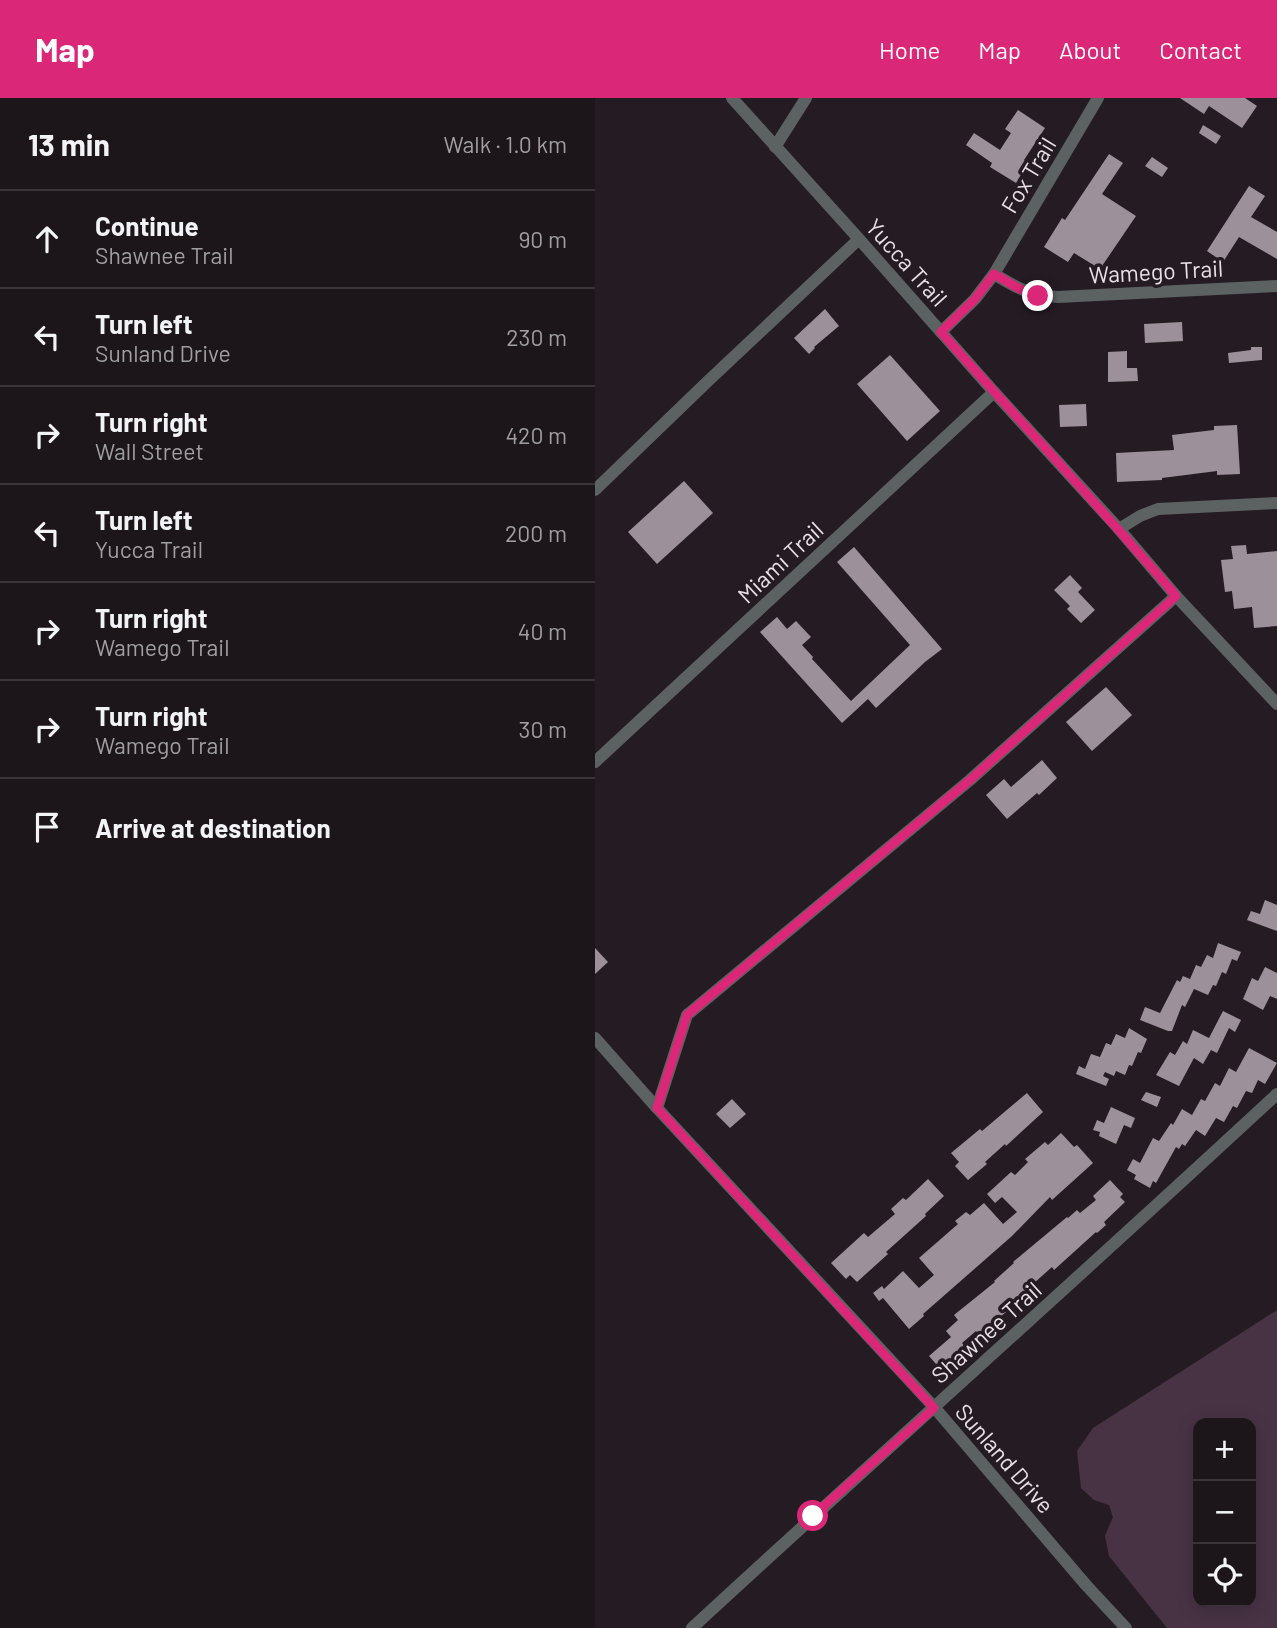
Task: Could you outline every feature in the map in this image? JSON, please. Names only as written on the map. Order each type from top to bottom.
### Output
[{"type":"street","name":"Yucca Trail","points":[[731,98],[1119,529],[1176,596],[1277,704]]},
{"type":"street","points":[[775,147],[806,98]]},
{"type":"street","name":"Fox Trail","points":[[994,274],[1098,98]]},
{"type":"street","points":[[595,490],[859,239]]},
{"type":"street","points":[[941,332],[975,299],[994,274]]},
{"type":"street","name":"Wamego Trail","points":[[994,274],[1038,296],[1058,297],[1277,286]]},
{"type":"street","name":"Miami Trail","points":[[595,762],[994,392]]},
{"type":"street","points":[[1119,529],[1158,509],[1277,503]]},
{"type":"street","points":[[657,1108],[687,1015],[970,780],[1176,596]]},
{"type":"street","name":"Sunland Drive","points":[[595,1038],[934,1408],[1126,1628]]},
{"type":"street","name":"Shawnee Trail","points":[[692,1628],[1277,1094]]},
{"type":"shaded area","points":[[1277,1310],[1277,1628],[1167,1628],[1109,1556],[1105,1536],[1113,1517],[1109,1505],[1094,1500],[1081,1488],[1077,1451],[1093,1428]]},
{"type":"building","points":[[1180,98],[1245,98],[1257,106],[1242,128],[1209,106],[1204,114]]},
{"type":"building","points":[[1018,110],[1045,128],[1024,160],[1028,163],[1016,183],[990,167],[992,163],[966,145],[974,133],[1000,150],[1011,133],[1005,129]]},
{"type":"building","points":[[1203,125],[1221,136],[1216,144],[1199,133]]},
{"type":"building","points":[[1109,154],[1123,163],[1102,194],[1136,216],[1100,269],[1074,253],[1068,262],[1044,247]]},
{"type":"building","points":[[1152,157],[1168,168],[1162,177],[1145,166]]},
{"type":"building","points":[[1249,186],[1265,196],[1251,217],[1277,232],[1277,259],[1239,237],[1223,262],[1207,251]]},
{"type":"building","points":[[825,309],[839,326],[809,354],[794,338]]},
{"type":"building","points":[[1182,322],[1183,341],[1145,343],[1144,324]]},
{"type":"building","points":[[1251,347],[1262,347],[1262,360],[1229,363],[1228,353],[1251,350]]},
{"type":"building","points":[[1127,351],[1127,368],[1137,368],[1138,381],[1108,382],[1108,352]]},
{"type":"building","points":[[890,355],[940,411],[907,441],[857,384]]},
{"type":"building","points":[[1086,404],[1087,426],[1060,427],[1059,405]]},
{"type":"building","points":[[1237,425],[1240,474],[1217,475],[1217,471],[1162,480],[1117,482],[1116,453],[1174,450],[1172,435],[1214,430],[1214,426]]},
{"type":"building","points":[[684,481],[713,513],[657,564],[628,532]]},
{"type":"building","points":[[1246,545],[1247,554],[1277,551],[1277,626],[1254,628],[1252,607],[1234,609],[1232,591],[1225,592],[1221,560],[1233,559],[1231,546]]},
{"type":"building","points":[[854,547],[942,649],[876,708],[868,699],[842,723],[760,632],[777,617],[787,629],[796,621],[811,637],[802,645],[851,701],[910,645],[837,562]]},
{"type":"building","points":[[1070,575],[1082,588],[1078,592],[1095,610],[1081,623],[1067,609],[1070,606],[1054,590]]},
{"type":"building","points":[[1106,687],[1132,715],[1092,751],[1066,722]]},
{"type":"building","points":[[1042,760],[1057,778],[1007,819],[986,795],[1004,779],[1011,787]]},
{"type":"building","points":[[1265,900],[1277,905],[1277,931],[1247,920],[1251,911],[1260,914]]},
{"type":"building","points":[[1218,943],[1241,952],[1237,961],[1232,959],[1226,974],[1222,972],[1216,986],[1213,985],[1208,995],[1194,989],[1185,1007],[1182,1005],[1172,1031],[1140,1020],[1145,1007],[1160,1013],[1177,980],[1180,982],[1183,976],[1190,979],[1196,965],[1201,967],[1207,955],[1213,958]]},
{"type":"building","points":[[595,948],[608,962],[595,974]]},
{"type":"building","points":[[1265,967],[1277,973],[1277,999],[1270,996],[1263,1010],[1243,999],[1252,978],[1258,981]]},
{"type":"building","points":[[1223,1011],[1241,1020],[1235,1032],[1229,1028],[1217,1053],[1211,1050],[1203,1064],[1194,1058],[1179,1086],[1156,1075],[1170,1052],[1175,1055],[1183,1041],[1187,1044],[1193,1030],[1209,1038]]},
{"type":"building","points":[[1129,1028],[1147,1039],[1141,1053],[1138,1052],[1125,1075],[1116,1071],[1114,1076],[1105,1072],[1103,1076],[1109,1079],[1106,1086],[1076,1074],[1079,1066],[1085,1069],[1091,1054],[1100,1057],[1106,1043],[1111,1045],[1116,1034],[1125,1038]]},
{"type":"building","points":[[1249,1048],[1277,1063],[1265,1084],[1258,1080],[1252,1093],[1246,1091],[1237,1108],[1233,1106],[1224,1122],[1216,1118],[1205,1136],[1196,1130],[1185,1146],[1182,1144],[1179,1149],[1176,1147],[1156,1183],[1153,1181],[1150,1188],[1134,1179],[1136,1175],[1127,1170],[1133,1159],[1140,1163],[1153,1138],[1159,1141],[1182,1109],[1192,1115],[1201,1099],[1205,1101],[1215,1083],[1220,1086],[1229,1068],[1236,1072]]},
{"type":"building","points":[[1146,1092],[1161,1097],[1157,1107],[1141,1100]]},
{"type":"building","points":[[1027,1093],[1043,1112],[968,1180],[955,1166],[959,1162],[951,1153]]},
{"type":"building","points":[[732,1099],[746,1114],[730,1128],[716,1114]]},
{"type":"building","points":[[1111,1107],[1135,1118],[1131,1128],[1124,1125],[1116,1144],[1093,1130],[1097,1120],[1104,1123]]},
{"type":"building","points":[[1061,1133],[1074,1147],[1077,1145],[1093,1163],[1052,1200],[1050,1197],[1012,1236],[909,1329],[883,1298],[879,1301],[873,1293],[882,1286],[884,1289],[903,1271],[919,1288],[934,1275],[919,1258],[958,1224],[955,1221],[966,1212],[970,1215],[984,1203],[1003,1224],[1017,1212],[1002,1197],[995,1203],[987,1194],[1011,1172],[1015,1175],[1028,1162],[1025,1159],[1045,1142],[1048,1145]]},
{"type":"building","points":[[928,1179],[944,1196],[857,1282],[850,1275],[846,1279],[831,1263],[864,1233],[868,1237],[895,1214],[891,1209],[903,1198],[906,1200]]},
{"type":"building","points":[[1110,1180],[1123,1194],[1120,1197],[1125,1202],[1104,1222],[1106,1225],[1024,1292],[1027,1295],[989,1326],[991,1328],[981,1337],[976,1331],[962,1343],[969,1351],[952,1367],[949,1364],[942,1371],[929,1356],[951,1337],[946,1331],[958,1320],[954,1315],[1067,1217],[1077,1210],[1080,1213],[1096,1200],[1093,1196]]},
{"type":"route","points":[[813,1516],[934,1408],[657,1108],[687,1015],[970,780],[1176,596],[941,332],[975,299],[994,274],[1038,296]]}]
